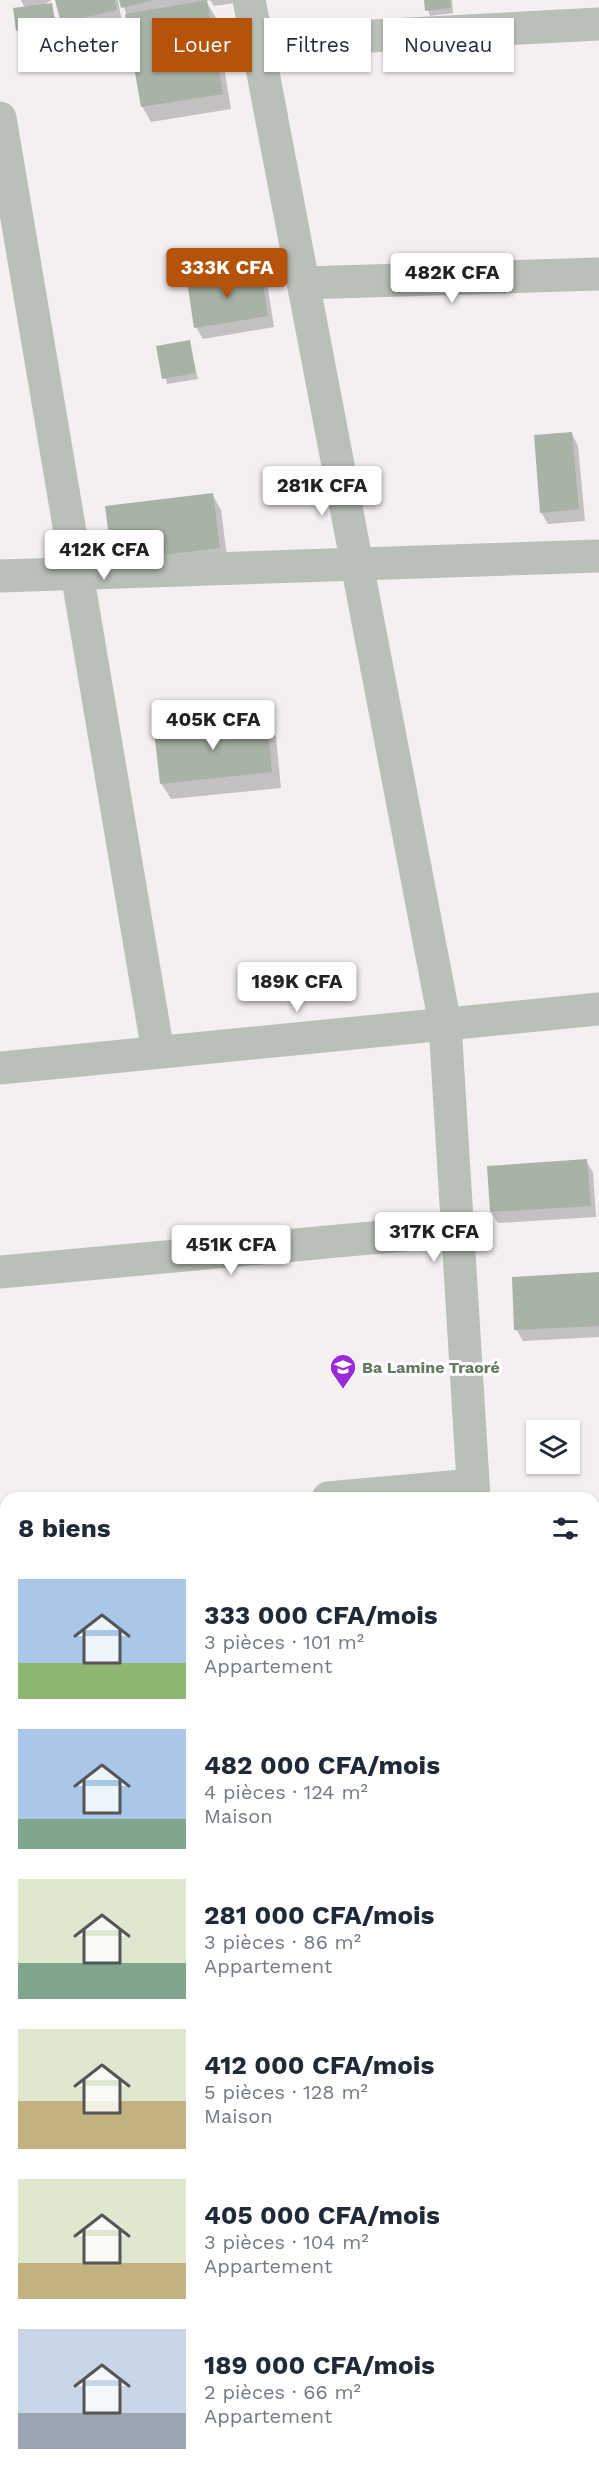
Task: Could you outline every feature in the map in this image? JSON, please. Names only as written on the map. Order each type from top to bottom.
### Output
[{"type":"street","points":[[249,0],[445,1024],[474,1492]]},
{"type":"street","points":[[257,42],[599,24]]},
{"type":"street","points":[[0,118],[158,1052]]},
{"type":"street","points":[[303,283],[599,274]]},
{"type":"street","points":[[0,576],[357,562],[599,556]]},
{"type":"street","points":[[0,1068],[599,1009]]},
{"type":"street","points":[[0,1272],[458,1230]]},
{"type":"building","points":[[55,0],[115,0],[117,10],[83,18],[60,18]]},
{"type":"building","points":[[119,0],[151,0],[151,1],[121,8]]},
{"type":"building","points":[[207,0],[210,18],[152,18],[152,72],[219,72],[223,94],[141,107],[135,72],[140,72],[140,18],[126,18],[125,14]]},
{"type":"building","points":[[424,0],[450,0],[451,8],[425,11]]},
{"type":"building","points":[[52,3],[55,18],[18,18],[18,31],[16,31],[13,8]]},
{"type":"building","points":[[261,270],[268,316],[194,328],[187,281]]},
{"type":"building","points":[[190,340],[196,373],[162,379],[156,346]]},
{"type":"building","points":[[572,432],[579,509],[540,513],[534,435]]},
{"type":"building","points":[[213,493],[220,548],[112,561],[105,506]]},
{"type":"building","points":[[267,719],[272,772],[160,784],[154,731]]},
{"type":"building","points":[[587,1159],[591,1206],[490,1212],[487,1166]]},
{"type":"building","points":[[599,1272],[599,1326],[514,1330],[512,1277]]},
{"type":"place","name":"Ba Lamine Traoré","points":[[343,1390]]}]
